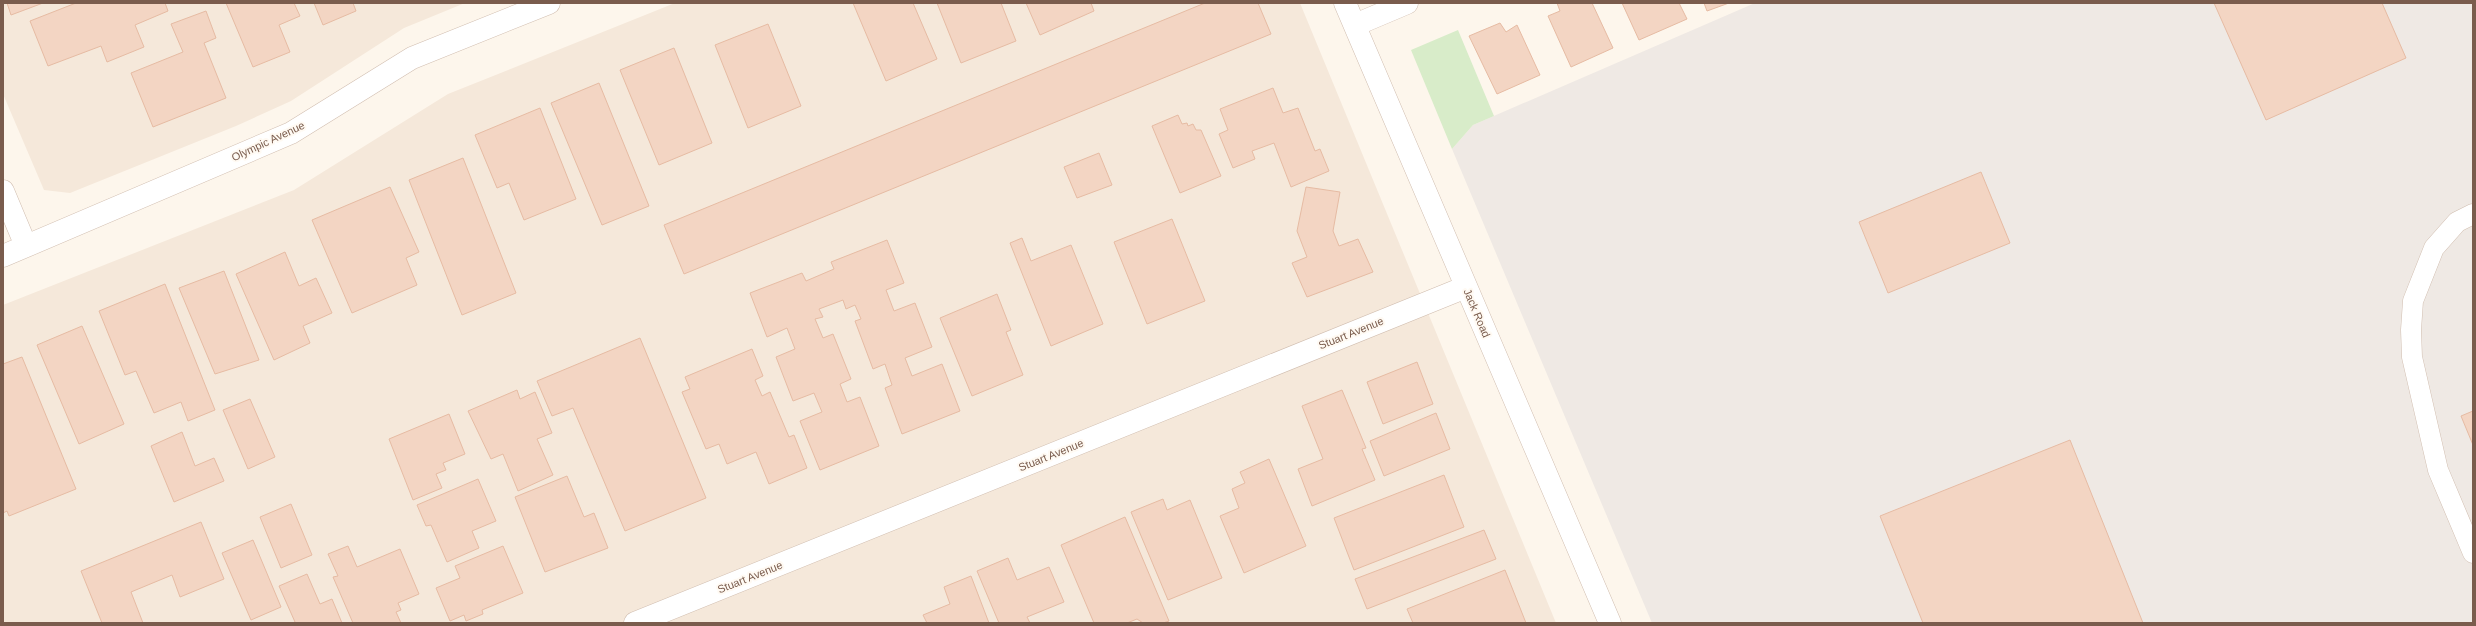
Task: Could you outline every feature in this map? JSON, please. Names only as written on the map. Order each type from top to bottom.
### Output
[{"type":"street","name":"Olympic Avenue","points":[[3,256],[291,132],[412,58],[549,3]]},
{"type":"street","name":"Jack Road","points":[[1345,3],[1610,623]]},
{"type":"street","points":[[1355,25],[1407,3]]},
{"type":"street","points":[[3,191],[26,246]]},
{"type":"street","name":"Stuart Avenue","points":[[635,623],[1466,287]]},
{"type":"lane","points":[[2473,214],[2457,222],[2434,248],[2413,301],[2411,330],[2412,357],[2438,470],[2473,553]]},
{"type":"shaded area","points":[[3,3],[465,3],[404,28],[291,101],[236,126],[70,193],[44,190],[3,94]]},
{"type":"shaded area","points":[[675,3],[1300,3],[1556,623],[3,623],[3,305],[294,190],[448,94]]},
{"type":"shaded area","points":[[1755,3],[2473,3],[2473,623],[1652,623],[1452,149],[1473,125]]},
{"type":"green space","points":[[1458,30],[1494,116],[1473,125],[1452,149],[1411,50]]},
{"type":"building","points":[[7,3],[43,3],[11,15]]},
{"type":"building","points":[[76,3],[165,3],[168,11],[135,25],[144,47],[107,62],[101,46],[48,66],[30,21]]},
{"type":"building","points":[[226,3],[294,3],[300,16],[279,25],[290,52],[253,67]]},
{"type":"building","points":[[314,3],[353,3],[356,11],[323,25]]},
{"type":"building","points":[[853,3],[913,3],[937,59],[886,81]]},
{"type":"building","points":[[937,3],[1001,3],[1016,41],[961,63]]},
{"type":"building","points":[[1026,3],[1091,3],[1094,11],[1040,35]]},
{"type":"building","points":[[1205,3],[1258,3],[1271,34],[684,274],[664,225]]},
{"type":"building","points":[[1557,3],[1592,3],[1613,48],[1571,67],[1548,16],[1560,11]]},
{"type":"building","points":[[1622,3],[1679,3],[1687,19],[1639,40]]},
{"type":"building","points":[[1704,3],[1729,3],[1707,11]]},
{"type":"building","points":[[2214,3],[2382,3],[2406,58],[2266,120]]},
{"type":"building","points":[[206,11],[216,38],[204,43],[226,98],[153,127],[131,73],[183,52],[171,24]]},
{"type":"building","points":[[1500,23],[1506,32],[1517,25],[1540,75],[1497,94],[1469,36]]},
{"type":"building","points":[[768,24],[801,106],[748,128],[715,45]]},
{"type":"building","points":[[674,48],[712,143],[659,165],[620,70]]},
{"type":"building","points":[[599,83],[649,206],[602,225],[551,103]]},
{"type":"building","points":[[1273,88],[1283,113],[1298,108],[1315,151],[1320,149],[1329,171],[1291,187],[1274,143],[1252,151],[1255,159],[1233,168],[1219,134],[1228,130],[1220,109]]},
{"type":"building","points":[[540,108],[576,199],[524,220],[509,183],[497,188],[475,135]]},
{"type":"building","points":[[1178,115],[1182,124],[1187,123],[1188,126],[1193,124],[1196,130],[1201,130],[1221,176],[1180,193],[1152,126]]},
{"type":"building","points":[[1099,153],[1112,185],[1077,198],[1064,167]]},
{"type":"building","points":[[463,158],[516,293],[462,315],[409,180]]},
{"type":"building","points":[[1981,172],[2010,243],[1888,293],[1859,222]]},
{"type":"building","points":[[390,187],[419,252],[406,258],[417,285],[352,313],[312,220]]},
{"type":"building","points":[[1306,187],[1340,192],[1333,231],[1339,246],[1358,239],[1373,272],[1307,297],[1292,263],[1307,257],[1297,231]]},
{"type":"building","points":[[1172,219],[1205,301],[1147,324],[1114,242]]},
{"type":"building","points":[[1022,238],[1031,261],[1071,245],[1103,324],[1051,346],[1010,243]]},
{"type":"building","points":[[887,240],[904,283],[886,290],[894,311],[915,303],[932,347],[905,358],[912,376],[942,364],[960,411],[902,434],[885,388],[892,385],[885,364],[873,369],[855,321],[861,319],[855,305],[846,309],[843,300],[819,309],[823,317],[815,319],[823,338],[833,334],[851,379],[840,384],[847,402],[860,397],[879,446],[820,470],[800,421],[822,412],[814,393],[793,401],[776,357],[795,349],[787,328],[767,337],[750,293],[802,273],[806,281],[834,269],[831,262]]},
{"type":"building","points":[[285,252],[299,286],[316,278],[332,313],[303,326],[310,343],[274,360],[236,274]]},
{"type":"building","points":[[224,271],[259,360],[215,374],[179,288]]},
{"type":"building","points":[[165,284],[215,410],[188,421],[181,402],[154,413],[136,371],[125,375],[99,311]]},
{"type":"building","points":[[997,294],[1011,330],[1006,332],[1023,375],[972,396],[940,318]]},
{"type":"building","points":[[82,326],[124,424],[79,444],[37,345]]},
{"type":"building","points":[[640,338],[706,498],[625,531],[573,408],[552,416],[537,381]]},
{"type":"building","points":[[752,349],[763,376],[755,380],[762,396],[770,392],[789,437],[794,435],[807,468],[769,484],[756,452],[727,464],[719,444],[706,449],[682,392],[690,389],[685,377]]},
{"type":"building","points":[[22,357],[76,489],[9,516],[7,511],[3,513],[3,364]]},
{"type":"building","points":[[1417,362],[1433,404],[1383,424],[1367,382]]},
{"type":"building","points":[[517,390],[520,399],[535,392],[552,433],[537,439],[553,475],[518,491],[503,454],[491,459],[468,411]]},
{"type":"building","points":[[1342,390],[1366,448],[1362,449],[1375,480],[1312,506],[1298,469],[1323,459],[1302,406]]},
{"type":"building","points":[[250,399],[275,457],[248,469],[223,410]]},
{"type":"building","points":[[2473,411],[2473,445],[2461,416]]},
{"type":"building","points":[[1436,413],[1450,449],[1384,476],[1370,441]]},
{"type":"building","points":[[449,414],[465,454],[443,463],[446,470],[436,474],[442,488],[413,500],[389,439]]},
{"type":"building","points":[[182,432],[195,466],[214,458],[224,481],[174,502],[151,446]]},
{"type":"building","points":[[2070,440],[2143,623],[1923,623],[1880,516]]},
{"type":"building","points":[[1269,459],[1306,546],[1244,573],[1220,516],[1239,508],[1232,489],[1245,483],[1240,472]]},
{"type":"building","points":[[1444,475],[1464,527],[1354,570],[1334,518]]},
{"type":"building","points":[[567,476],[584,517],[594,513],[608,548],[545,572],[515,497]]},
{"type":"building","points":[[478,479],[496,521],[472,531],[479,548],[447,562],[431,525],[426,526],[417,505]]},
{"type":"building","points":[[1163,499],[1167,510],[1190,500],[1222,578],[1168,600],[1131,512]]},
{"type":"building","points":[[291,504],[312,555],[281,568],[260,517]]},
{"type":"building","points":[[1125,517],[1169,621],[1163,623],[1143,623],[1137,619],[1127,623],[1094,623],[1061,545]]},
{"type":"building","points":[[201,522],[224,579],[180,597],[172,575],[131,592],[143,623],[102,623],[81,571]]},
{"type":"building","points":[[1484,530],[1496,559],[1367,609],[1355,579]]},
{"type":"building","points":[[253,540],[281,607],[251,620],[222,553]]},
{"type":"building","points":[[348,546],[357,567],[400,549],[419,594],[398,603],[401,610],[396,612],[401,623],[353,623],[333,577],[338,576],[328,554]]},
{"type":"building","points":[[503,546],[523,593],[482,610],[483,614],[466,621],[464,615],[450,621],[436,588],[460,578],[455,566]]},
{"type":"building","points":[[1008,558],[1017,580],[1049,567],[1064,602],[1027,617],[1030,623],[999,623],[977,571]]},
{"type":"building","points":[[1505,570],[1526,623],[1413,623],[1407,609]]},
{"type":"building","points":[[307,574],[320,604],[332,599],[342,623],[293,623],[295,622],[279,586]]},
{"type":"building","points":[[971,576],[989,623],[927,623],[923,615],[950,604],[944,587]]}]
